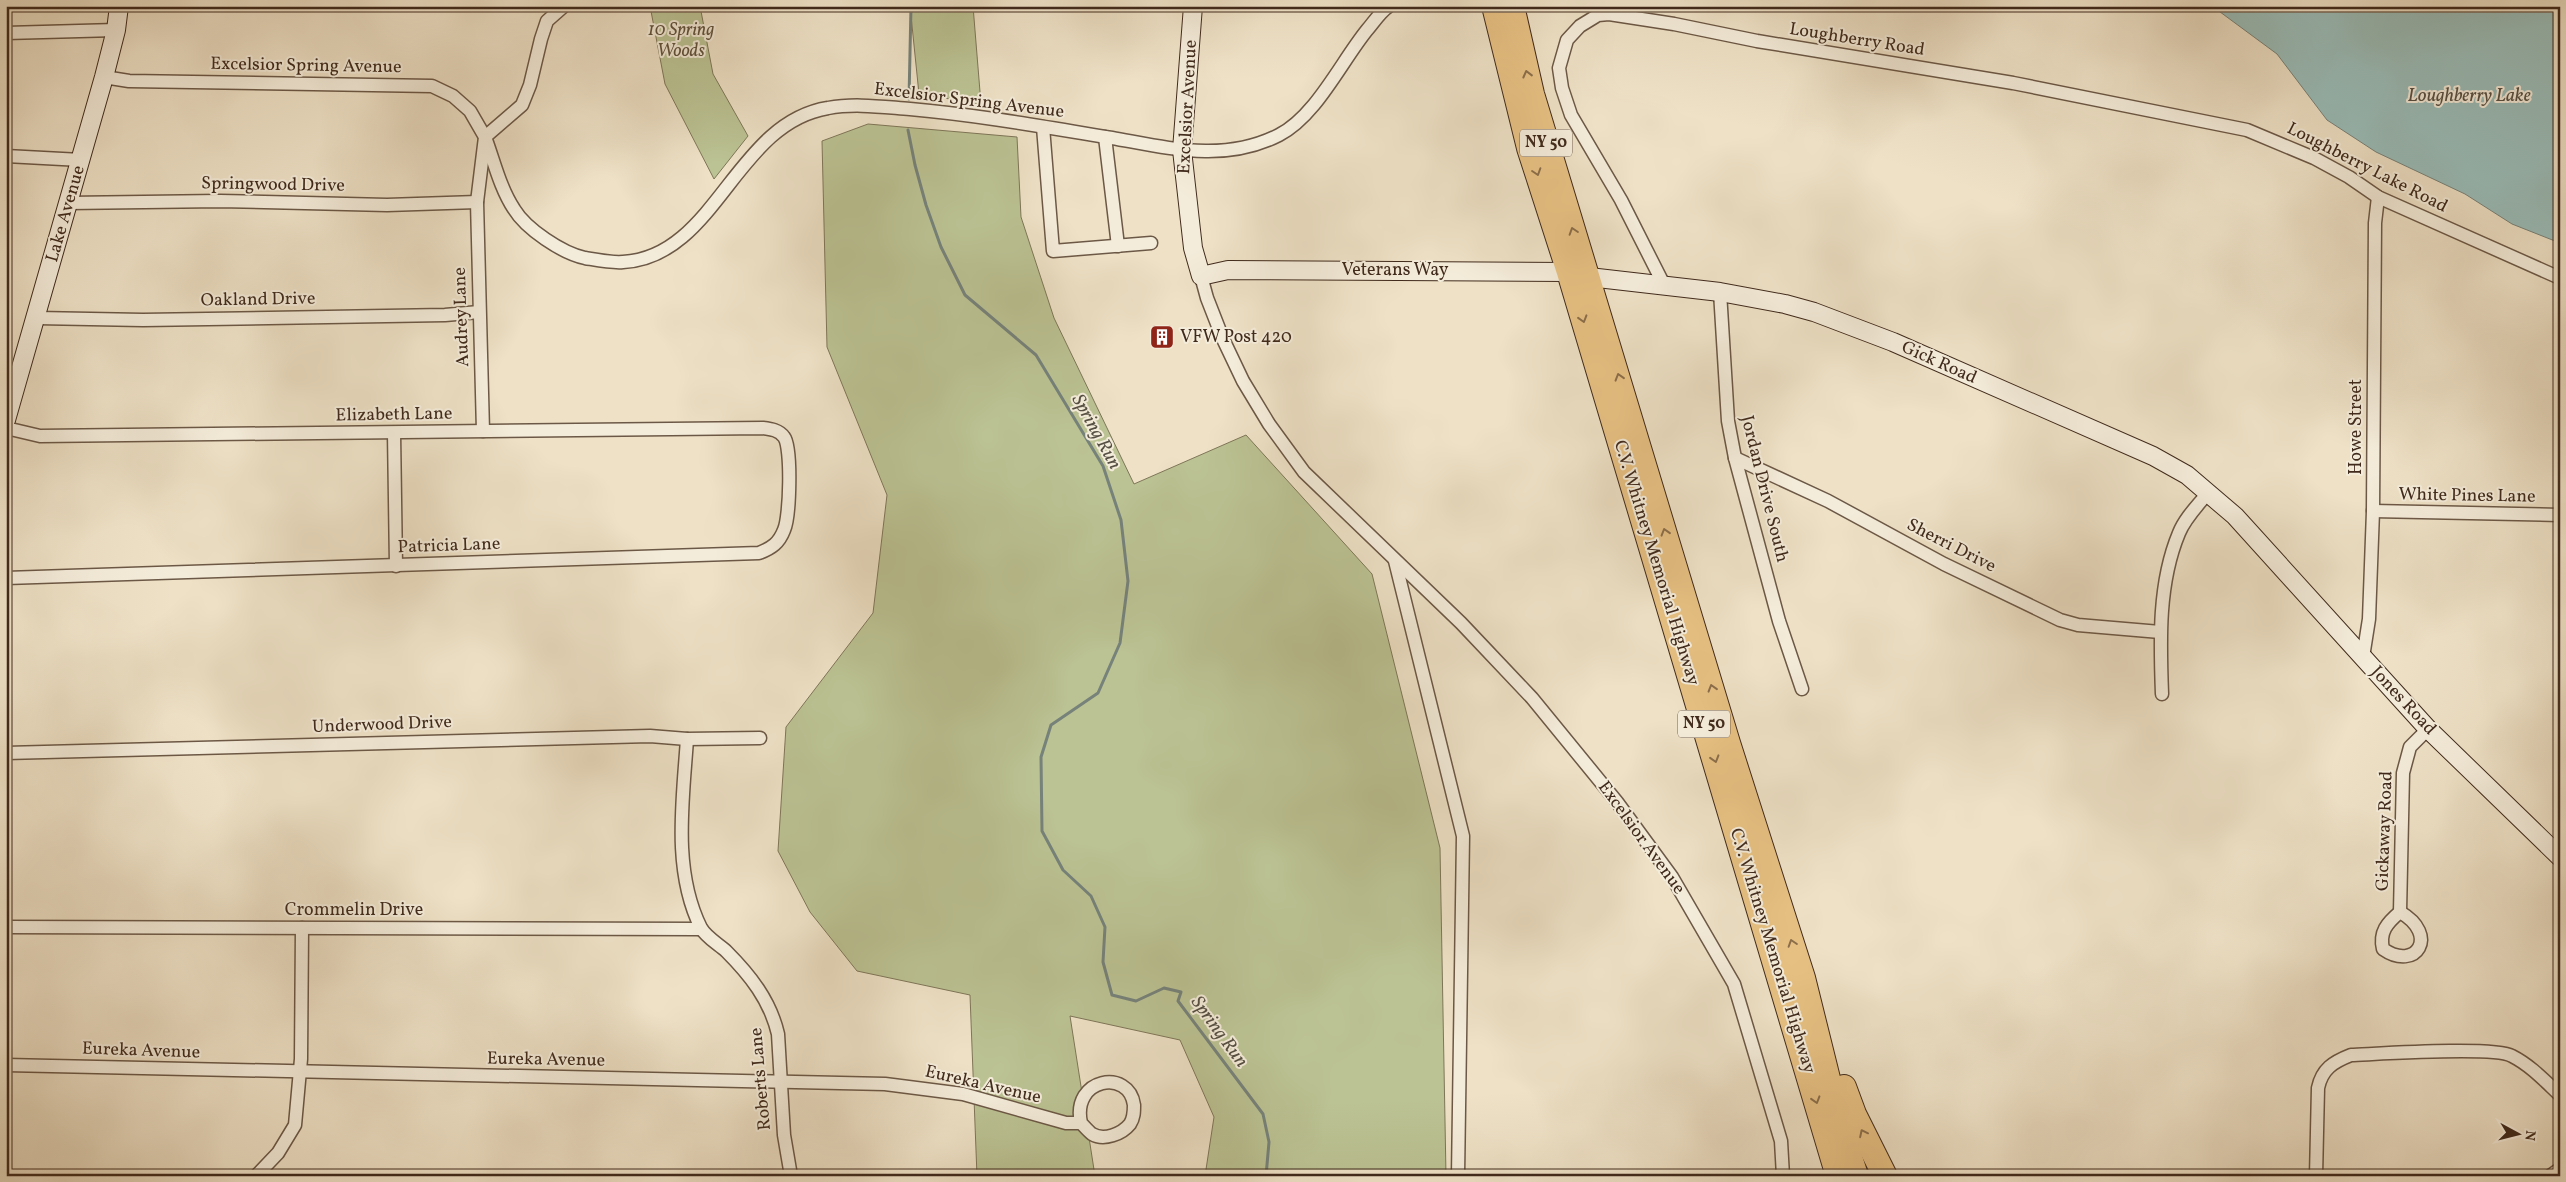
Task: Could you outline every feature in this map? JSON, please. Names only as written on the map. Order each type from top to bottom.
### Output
[{"type":"highway","name":"C.V. Whitney Memorial Highway","points":[[1494,6],[1529,148],[1579,274],[1803,978],[1840,1123],[1856,1176]]},
{"type":"highway","name":"C.V. Whitney Memorial Highway","points":[[1512,6],[1532,94],[1579,274],[1838,1176]]},
{"type":"highway","points":[[1803,978],[1854,1114],[1885,1176]]},
{"type":"street","name":"Lake Avenue","points":[[6,420],[37,318],[104,77],[116,30],[119,6]]},
{"type":"street","points":[[477,202],[485,137],[522,104],[530,85],[540,39],[547,21],[564,6]]},
{"type":"street","name":"Excelsior Avenue","points":[[1193,6],[1182,150],[1193,248],[1207,298],[1223,339],[1243,381],[1269,424],[1304,472],[1461,624],[1532,698],[1617,802],[1677,884],[1734,984],[1782,1141],[1783,1176]]},
{"type":"street","name":"Excelsior Spring Avenue","points":[[104,77],[129,81],[432,86],[453,96],[470,112],[485,137],[514,211],[551,243],[574,256],[623,262],[645,258],[671,245],[708,212],[757,148],[776,130],[806,114],[827,108],[865,106],[980,116],[1201,153],[1257,144],[1281,134],[1313,104],[1363,35],[1389,6]]},
{"type":"street","name":"Loughberry Road","points":[[1664,285],[1621,200],[1571,115],[1562,88],[1559,68],[1568,40],[1580,26],[1598,16],[1609,14],[1674,24],[1757,41],[2013,83],[2205,120],[2268,138]]},
{"type":"street","points":[[6,33],[116,30]]},
{"type":"street","points":[[1043,127],[1054,251],[1150,243]]},
{"type":"street","points":[[1106,137],[1118,246]]},
{"type":"street","name":"Loughberry Lake Road","points":[[2268,138],[2314,158],[2349,177],[2378,197],[2560,278]]},
{"type":"street","points":[[6,156],[81,160]]},
{"type":"street","name":"Howe Street","points":[[2363,657],[2369,619],[2373,511],[2375,224],[2378,197]]},
{"type":"street","name":"Springwood Drive","points":[[68,203],[220,201],[387,205],[477,202]]},
{"type":"street","name":"Audrey Lane","points":[[477,202],[483,431]]},
{"type":"street","name":"Veterans Way","points":[[1201,276],[1228,270],[1579,274]]},
{"type":"street","name":"Gick Road","points":[[1579,274],[1720,292],[1785,304],[1814,312],[1893,342],[2152,456],[2187,475],[2255,537]]},
{"type":"street","name":"Jordan Drive South","points":[[1720,292],[1728,421],[1735,458],[1779,621],[1802,689]]},
{"type":"street","name":"Oakland Drive","points":[[37,318],[142,320],[436,315],[479,312]]},
{"type":"street","name":"Elizabeth Lane","points":[[6,428],[40,436],[763,428],[775,430],[782,435]]},
{"type":"street","points":[[394,433],[396,566]]},
{"type":"street","name":"Patricia Lane","points":[[6,578],[760,553],[772,548],[785,528],[788,448],[782,435]]},
{"type":"street","name":"Sherri Drive","points":[[1735,458],[1828,501],[1944,564],[2060,620],[2078,625],[2160,632]]},
{"type":"street","points":[[2162,694],[2160,632],[2167,576],[2179,532],[2208,493]]},
{"type":"street","name":"White Pines Lane","points":[[2373,511],[2560,515]]},
{"type":"street","name":"Jones Road","points":[[2255,537],[2428,729],[2560,856]]},
{"type":"street","points":[[1395,561],[1463,836],[1458,1176]]},
{"type":"street","name":"Gickaway Road","points":[[2400,912],[2403,774],[2410,747],[2428,729]]},
{"type":"street","name":"Underwood Drive","points":[[6,753],[650,736],[687,739],[760,738]]},
{"type":"street","name":"Roberts Lane","points":[[687,739],[681,833],[686,882],[702,929],[756,984],[768,1005],[778,1034],[779,1081],[784,1135],[792,1176]]},
{"type":"street","name":"Crommelin Drive","points":[[6,927],[702,929]]},
{"type":"street","points":[[256,1176],[278,1153],[295,1125],[301,1059],[302,928]]},
{"type":"street","points":[[2316,1176],[2318,1088],[2320,1078],[2331,1064],[2351,1055],[2481,1052],[2511,1054],[2534,1071],[2560,1095]]},
{"type":"street","name":"Eureka Avenue","points":[[6,1065],[299,1073],[779,1081],[924,1088],[963,1094],[1066,1123],[1081,1123],[1092,1134],[1115,1135],[1132,1122],[1134,1111],[1133,1098],[1126,1088],[1115,1083],[1101,1082],[1089,1089],[1082,1097],[1078,1110],[1081,1123]]},
{"type":"street","points":[[2550,1176],[2560,1169]]},
{"type":"green space","name":"10 Spring Woods","points":[[650,6],[700,6],[713,74],[748,136],[714,179],[665,84]]},
{"type":"green space","points":[[910,6],[973,6],[981,104],[919,94]]},
{"type":"green space","points":[[868,124],[1017,137],[1021,217],[1054,318],[1134,484],[1246,435],[1372,574],[1440,848],[1446,1176],[1205,1176],[1214,1117],[1180,1040],[1070,1016],[1095,1176],[977,1176],[970,995],[857,971],[810,912],[778,851],[786,727],[873,613],[887,495],[827,347],[822,141]]},
{"type":"water","name":"Loughberry Lake","points":[[2212,6],[2560,6],[2560,243],[2512,224],[2465,194],[2376,152],[2327,120],[2277,54]]},
{"type":"waterway","name":"Spring Run","points":[[909,99],[911,6]]},
{"type":"waterway","name":"Spring Run","points":[[908,130],[926,205],[941,247],[965,295],[1036,355],[1103,466],[1121,520],[1128,581],[1120,643],[1098,693],[1051,725],[1041,757],[1042,831],[1063,870],[1091,896],[1105,927],[1103,962],[1112,995],[1136,1001],[1164,988],[1181,992],[1178,1001],[1263,1114],[1269,1142],[1266,1176]]},
{"type":"place","name":"VFW Post 420","points":[[1162,337]]}]
